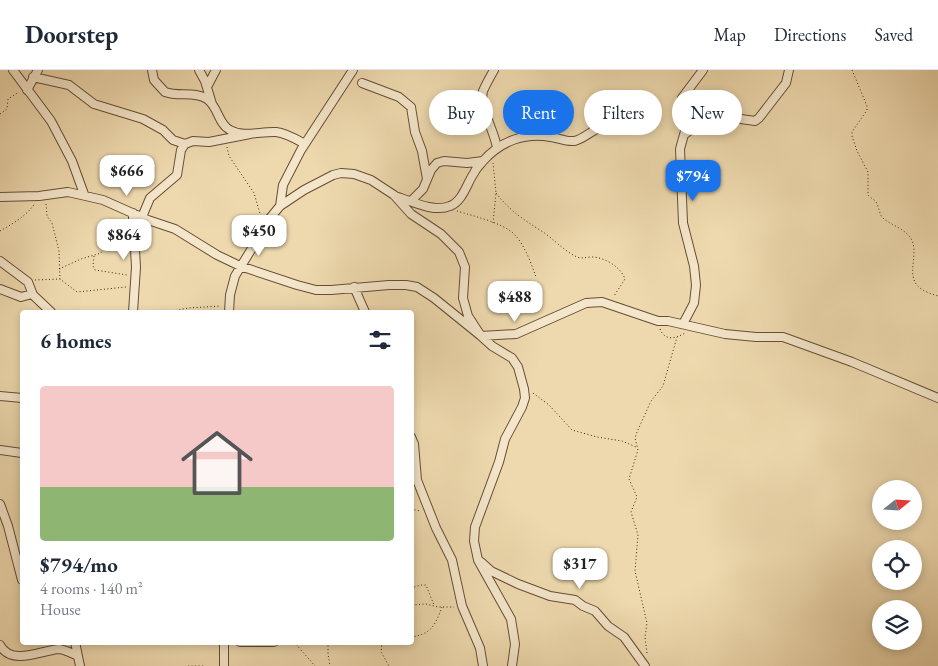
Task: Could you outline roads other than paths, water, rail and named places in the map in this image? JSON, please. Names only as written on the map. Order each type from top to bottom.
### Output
[{"type":"street","points":[[13,70],[62,139],[84,194]]},
{"type":"street","points":[[152,70],[154,80],[165,92],[198,95],[207,99],[213,106]]},
{"type":"street","points":[[199,70],[213,106],[224,126],[230,131],[250,134]]},
{"type":"street","points":[[207,87],[216,70]]},
{"type":"street","points":[[280,206],[283,186],[305,144],[353,70]]},
{"type":"street","points":[[494,70],[483,91],[483,97],[484,106],[496,141],[495,150]]},
{"type":"street","points":[[688,90],[703,70]]},
{"type":"street","points":[[742,119],[755,121],[759,118],[786,83],[789,70]]},
{"type":"street","points":[[26,87],[36,74],[69,85],[94,104],[143,119],[163,130],[173,140],[184,144],[277,132],[305,144]]},
{"type":"street","points":[[362,83],[399,97],[411,107],[415,132],[422,152],[427,179]]},
{"type":"street","points":[[394,195],[426,206],[441,209],[447,208],[459,199],[474,172],[483,161],[495,150],[514,138],[528,135],[551,136],[574,141],[586,135]]},
{"type":"street","points":[[684,324],[694,304],[696,285],[694,266],[683,223],[680,148],[685,135]]},
{"type":"street","points":[[142,217],[144,207],[150,198],[177,175],[181,150],[184,144]]},
{"type":"street","points":[[411,201],[423,189],[431,170],[437,163],[444,160],[468,163],[483,161]]},
{"type":"street","points":[[229,309],[230,295],[235,276],[264,225],[280,206],[304,190],[341,172],[372,180],[394,195],[411,214],[441,234],[459,252],[465,268],[464,307],[481,336]]},
{"type":"street","points":[[0,197],[42,196],[68,192],[84,194],[103,200],[133,215],[175,229],[217,255],[240,266],[316,290],[406,285],[417,288],[434,298],[492,346],[512,358],[518,367],[525,398],[505,439],[499,462],[475,527],[474,541],[478,560],[511,619],[515,644],[512,666]]},
{"type":"street","points":[[133,215],[132,238],[135,250],[133,310]]},
{"type":"street","points":[[0,260],[30,285],[32,294],[49,310]]},
{"type":"street","points":[[354,287],[364,310]]},
{"type":"street","points":[[0,289],[21,297],[32,294]]},
{"type":"street","points":[[481,336],[516,334],[586,303],[602,302],[656,320],[684,324],[725,334],[783,337],[852,362],[938,398]]},
{"type":"street","points":[[0,396],[20,398]]},
{"type":"street","points":[[0,450],[20,453]]},
{"type":"street","points":[[414,450],[417,480],[436,528],[452,560],[458,590],[480,648],[483,666]]},
{"type":"street","points":[[0,504],[20,572]]},
{"type":"street","points":[[478,560],[492,571],[518,584],[550,596],[575,600],[595,611],[608,626],[624,637],[646,662]]},
{"type":"street","points":[[0,645],[6,653],[12,655]]},
{"type":"street","points":[[75,645],[76,656],[80,666]]},
{"type":"street","points":[[224,645],[224,666]]},
{"type":"street","points":[[0,654],[44,653],[59,649],[76,656]]}]
